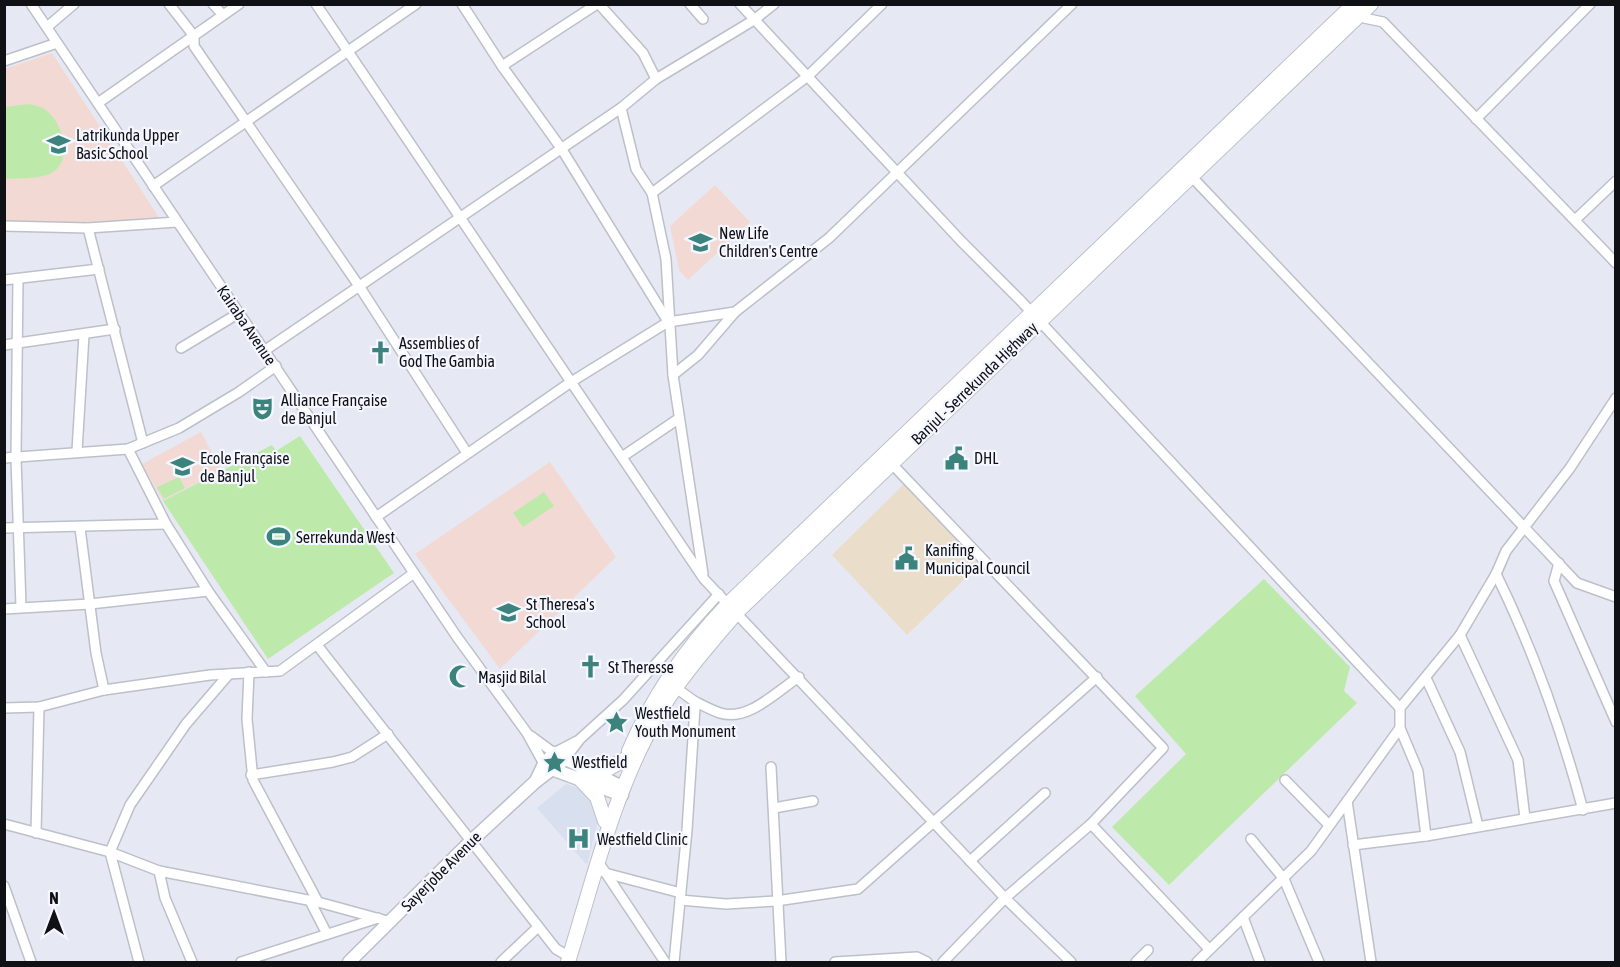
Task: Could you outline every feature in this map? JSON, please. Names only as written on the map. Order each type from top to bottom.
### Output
[{"type":"highway","name":"Banjul - Serrekunda Highway","points":[[619,790],[627,758],[641,724],[664,684],[689,648],[728,603],[1035,316],[1353,8],[1371,4]]},
{"type":"highway","name":"Banjul - Serrekunda Highway","points":[[619,790],[647,735],[728,603],[891,463],[1035,316],[1192,177],[1353,8]]},
{"type":"highway","points":[[604,821],[597,797],[581,774],[606,770],[627,758]]},
{"type":"highway","points":[[565,959],[604,821],[619,790]]},
{"type":"highway","points":[[565,959],[602,868],[619,790]]},
{"type":"main road","name":"Kairaba Avenue","points":[[559,757],[581,774]]},
{"type":"main road","name":"Sayerjobe Avenue","points":[[352,961],[470,842],[559,757]]},
{"type":"main road","name":"Kairaba Avenue","points":[[548,767],[581,774],[619,790]]},
{"type":"street","name":"Kairaba Avenue","points":[[31,4],[376,517],[527,733],[548,767]]},
{"type":"street","points":[[47,27],[74,4]]},
{"type":"street","points":[[169,4],[194,36],[194,46],[359,286],[467,453]]},
{"type":"street","points":[[213,4],[223,15]]},
{"type":"street","points":[[98,103],[239,4]]},
{"type":"street","points":[[316,4],[704,579],[799,677],[1005,898],[1071,963]]},
{"type":"street","points":[[153,186],[245,121],[349,53],[416,4]]},
{"type":"street","points":[[462,4],[501,66],[561,148],[668,322]]},
{"type":"street","points":[[501,66],[598,4],[643,53],[656,79]]},
{"type":"street","points":[[690,4],[703,20]]},
{"type":"street","points":[[740,4],[1035,316],[1400,708]]},
{"type":"street","points":[[264,351],[621,108],[656,79],[754,20],[774,4]]},
{"type":"street","points":[[652,193],[808,76],[882,4]]},
{"type":"street","points":[[673,375],[698,354],[735,312],[829,238],[1072,4]]},
{"type":"street","points":[[1476,119],[1590,4]]},
{"type":"street","points":[[1353,8],[1383,22],[1616,263]]},
{"type":"street","points":[[4,61],[57,43]]},
{"type":"street","points":[[621,108],[636,169],[652,193],[666,259],[668,322],[678,419],[704,579]]},
{"type":"street","points":[[1192,177],[1577,583],[1616,597]]},
{"type":"street","points":[[1575,220],[1616,181]]},
{"type":"street","points":[[4,226],[88,228],[177,222]]},
{"type":"street","points":[[88,228],[143,444]]},
{"type":"street","points":[[4,280],[99,269]]},
{"type":"street","points":[[18,279],[16,458],[21,607]]},
{"type":"street","points":[[376,517],[571,382],[668,322],[735,312]]},
{"type":"street","points":[[181,348],[239,313]]},
{"type":"street","points":[[4,345],[115,329]]},
{"type":"street","points":[[77,451],[84,335]]},
{"type":"street","points":[[4,458],[129,449],[189,422],[276,366]]},
{"type":"street","points":[[1426,836],[1418,771],[1400,728],[1400,708],[1460,635],[1496,574],[1506,551],[1518,534],[1525,530],[1570,468],[1616,398]]},
{"type":"street","points":[[622,457],[678,419]]},
{"type":"street","points":[[129,449],[166,524],[208,591],[266,672]]},
{"type":"street","points":[[891,463],[1163,748],[1091,824],[1005,898],[943,963]]},
{"type":"street","points":[[4,528],[80,528],[166,524]]},
{"type":"street","points":[[80,528],[96,652],[104,690]]},
{"type":"street","points":[[1559,563],[1554,581],[1616,722]]},
{"type":"street","points":[[4,708],[39,707],[104,690],[229,674],[280,671],[414,573]]},
{"type":"street","points":[[1496,574],[1526,634],[1565,746],[1583,810]]},
{"type":"street","points":[[4,609],[90,604],[208,591]]},
{"type":"street","points":[[559,757],[728,603]]},
{"type":"street","points":[[1460,635],[1518,760],[1526,818]]},
{"type":"street","points":[[317,645],[470,842],[565,959]]},
{"type":"street","points":[[249,672],[247,719],[251,775],[314,902],[327,934]]},
{"type":"street","points":[[139,963],[110,852],[130,805],[186,724],[229,674]]},
{"type":"street","points":[[676,688],[694,701],[721,714],[735,715],[748,711],[799,677]]},
{"type":"street","points":[[602,868],[680,897],[726,903],[776,901],[858,889],[1097,677]]},
{"type":"street","points":[[1426,678],[1460,752],[1478,826]]},
{"type":"street","points":[[674,963],[694,701]]},
{"type":"street","points":[[36,832],[39,707]]},
{"type":"street","points":[[1197,963],[1311,851],[1400,728]]},
{"type":"street","name":"Kairaba Avenue","points":[[527,733],[559,757]]},
{"type":"street","points":[[251,775],[342,759],[352,756],[388,734]]},
{"type":"street","points":[[771,767],[776,901],[781,963]]},
{"type":"street","points":[[1285,780],[1329,825]]},
{"type":"street","points":[[970,861],[1045,794]]},
{"type":"street","points":[[774,808],[813,801]]},
{"type":"street","points":[[1347,801],[1371,963]]},
{"type":"street","points":[[1353,845],[1426,836],[1616,803]]},
{"type":"street","points":[[4,824],[110,852],[159,871],[314,902],[391,922]]},
{"type":"street","points":[[1091,824],[1209,949]]},
{"type":"street","points":[[1251,839],[1284,879],[1319,963]]},
{"type":"street","points":[[602,868],[665,963]]},
{"type":"street","points":[[159,871],[165,898],[192,963]]},
{"type":"street","points":[[4,886],[6,902],[31,963]]},
{"type":"street","points":[[1243,917],[1260,963]]},
{"type":"street","points":[[241,963],[378,918]]},
{"type":"street","points":[[501,963],[538,927]]},
{"type":"street","points":[[1136,963],[1148,950]]},
{"type":"street","points":[[835,963],[917,957],[927,963]]},
{"type":"shaded area","name":"Latrikunda Upper Basic School","points":[[52,53],[160,219],[87,224],[5,222],[4,69]]},
{"type":"shaded area","name":"New Life Children's Centre","points":[[715,185],[750,222],[688,280],[679,270],[670,226]]},
{"type":"shaded area","name":"Ecole Française de Banjul","points":[[201,432],[221,470],[163,501],[142,464]]},
{"type":"shaded area","name":"St Theresa's School","points":[[550,462],[616,557],[500,669],[415,554]]},
{"type":"shaded area","name":"Kanifing Municipal Council","points":[[905,483],[981,563],[907,635],[832,555]]},
{"type":"shaded area","name":"Westfield Clinic","points":[[566,784],[585,790],[600,813],[587,865],[537,808]]},
{"type":"green space","points":[[29,104],[43,108],[57,123],[64,143],[62,162],[56,170],[47,175],[5,179],[5,107]]},
{"type":"green space","name":"Serrekunda West","points":[[300,436],[394,573],[268,659],[163,501],[272,445],[276,451]]},
{"type":"green space","points":[[179,477],[185,488],[164,499],[157,487]]},
{"type":"green space","points":[[544,492],[554,506],[523,527],[513,513]]},
{"type":"green space","points":[[1264,579],[1350,667],[1344,691],[1357,703],[1169,885],[1112,827],[1186,754],[1135,696]]},
{"type":"place","name":"Latrikunda Upper Basic School","points":[[58,144]]},
{"type":"place","name":"New Life Children's Centre","points":[[701,242]]},
{"type":"place","name":"Assemblies of God The Gambia","points":[[381,352]]},
{"type":"place","name":"Alliance Française de Banjul","points":[[263,409]]},
{"type":"place","name":"DHL","points":[[956,458]]},
{"type":"place","name":"Ecole Française de Banjul","points":[[182,467]]},
{"type":"place","name":"Serrekunda West","points":[[278,537]]},
{"type":"place","name":"Kanifing Municipal Council","points":[[907,559]]},
{"type":"place","name":"St Theresa's School","points":[[508,613]]},
{"type":"place","name":"St Theresse","points":[[590,667]]},
{"type":"place","name":"Masjid Bilal","points":[[460,677]]},
{"type":"place","name":"Westfield Youth Monument","points":[[617,722]]},
{"type":"place","name":"Westfield","points":[[554,762]]},
{"type":"place","name":"Westfield Clinic","points":[[579,839]]}]
